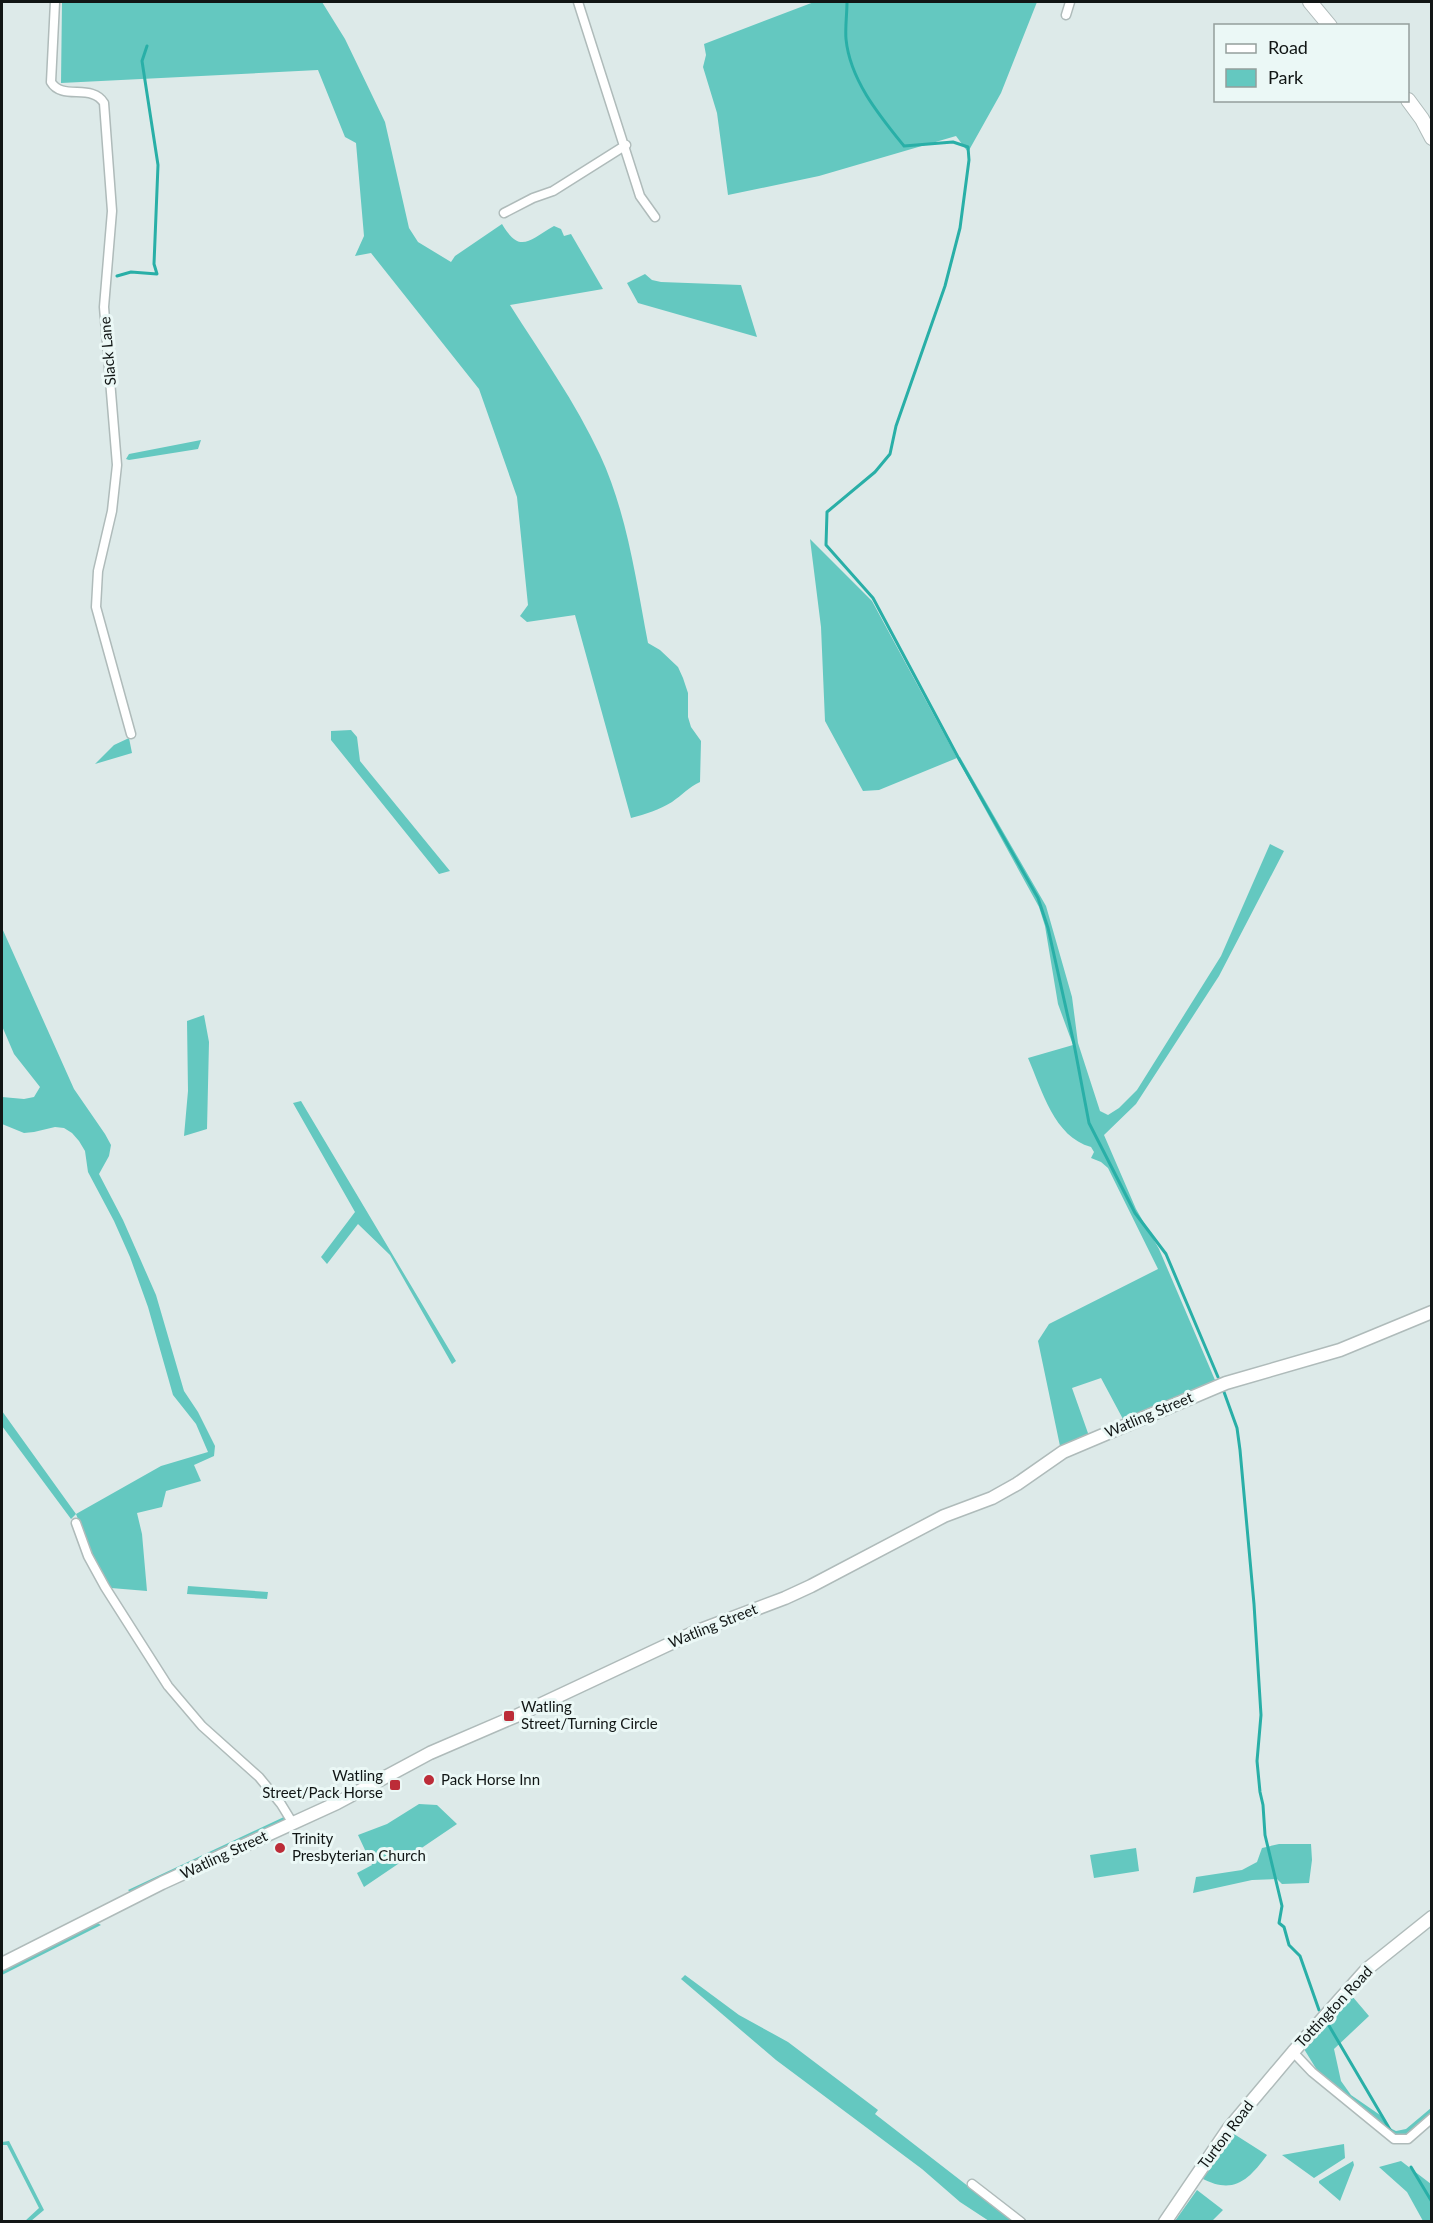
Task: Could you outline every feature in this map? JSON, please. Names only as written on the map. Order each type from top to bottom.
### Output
[{"type":"main road","points":[[1310,2],[1328,24]]},
{"type":"main road","points":[[1409,102],[1422,119],[1431,138]]},
{"type":"street","name":"Slack Lane","points":[[55,2],[51,82],[54,88],[60,90],[93,93],[100,96],[104,103],[112,211],[104,307],[117,465],[112,511],[98,571],[96,607],[131,734]]},
{"type":"street","points":[[578,2],[626,145],[640,196],[655,217]]},
{"type":"street","points":[[1066,15],[1070,2]]},
{"type":"street","points":[[504,213],[533,198],[553,191],[626,145]]},
{"type":"street","name":"Watling Street","points":[[2,1964],[162,1883],[379,1782],[429,1753],[516,1716],[631,1660],[695,1632],[811,1586],[944,1516],[992,1498],[1070,1449],[1226,1383],[1340,1350],[1431,1312]]},
{"type":"street","points":[[76,1523],[88,1556],[105,1587],[173,1693],[202,1726],[259,1777],[292,1822]]},
{"type":"street","name":"Tottington Road","points":[[1293,2052],[1367,1969],[1431,1917]]},
{"type":"street","points":[[1293,2052],[1312,2072],[1394,2139],[1408,2139],[1431,2118]]},
{"type":"street","name":"Turton Road","points":[[1165,2222],[1229,2128],[1293,2052]]},
{"type":"street","points":[[972,2184],[1021,2222]]},
{"type":"green space","points":[[62,2],[322,2],[345,39],[385,122],[409,228],[418,242],[451,262],[455,256],[502,224],[514,239],[520,242],[531,240],[554,226],[561,229],[564,236],[571,234],[603,289],[510,305],[580,417],[609,477],[630,547],[648,643],[660,650],[678,667],[688,693],[688,717],[691,727],[701,741],[700,782],[667,805],[631,818],[575,615],[527,622],[520,616],[528,605],[517,497],[479,389],[371,253],[355,256],[364,236],[356,143],[345,137],[318,70],[61,83]]},
{"type":"green space","points":[[814,2],[1037,2],[1001,93],[968,152],[956,136],[819,176],[728,195],[717,113],[703,67],[706,55],[704,44]]},
{"type":"green space","points":[[645,274],[652,280],[661,282],[741,285],[757,337],[638,303],[627,283]]},
{"type":"green space","points":[[201,440],[198,449],[126,459],[129,454]]},
{"type":"green space","points":[[810,539],[872,601],[957,758],[879,790],[863,791],[825,721],[821,627]]},
{"type":"green space","points":[[351,730],[357,737],[360,761],[450,871],[439,874],[331,740],[331,731]]},
{"type":"green space","points":[[129,738],[132,753],[95,764],[114,745]]},
{"type":"green space","points":[[960,757],[1046,906],[1072,997],[1078,1043],[1100,1111],[1108,1115],[1119,1108],[1137,1090],[1221,956],[1270,844],[1284,851],[1219,976],[1136,1104],[1104,1135],[1136,1209],[1159,1249],[1215,1380],[1124,1421],[1101,1378],[1072,1388],[1089,1436],[1060,1446],[1038,1341],[1049,1324],[1158,1269],[1108,1168],[1091,1158],[1094,1152],[1091,1147],[1078,1142],[1058,1123],[1044,1098],[1028,1058],[1073,1045],[1058,1004],[1045,926],[1039,907],[957,758]]},
{"type":"green space","points":[[2,928],[74,1089],[111,1145],[109,1156],[99,1174],[123,1220],[156,1295],[184,1391],[198,1412],[215,1446],[214,1456],[194,1465],[201,1481],[166,1491],[162,1507],[137,1513],[142,1534],[147,1591],[111,1588],[93,1558],[76,1514],[161,1466],[208,1452],[196,1424],[173,1395],[148,1307],[130,1257],[88,1172],[85,1151],[79,1141],[64,1128],[55,1127],[24,1133],[2,1124],[2,1097],[24,1099],[34,1097],[40,1087],[14,1054],[2,1026]]},
{"type":"green space","points":[[204,1015],[209,1042],[207,1129],[184,1136],[188,1091],[187,1021]]},
{"type":"green space","points":[[301,1101],[456,1361],[452,1364],[390,1255],[358,1224],[327,1264],[321,1257],[355,1212],[293,1103]]},
{"type":"green space","points":[[2,1411],[76,1514],[71,1519],[2,1426]]},
{"type":"green space","points":[[188,1586],[268,1592],[267,1599],[187,1594]]},
{"type":"green space","points":[[419,1804],[437,1805],[457,1824],[364,1887],[357,1873],[372,1865],[358,1835],[387,1824]]},
{"type":"green space","points":[[286,1816],[288,1819],[131,1893],[128,1890]]},
{"type":"green space","points":[[1279,1844],[1311,1844],[1312,1860],[1309,1883],[1282,1884],[1277,1879],[1252,1880],[1193,1893],[1196,1877],[1242,1870],[1257,1862],[1262,1848]]},
{"type":"green space","points":[[1136,1848],[1139,1871],[1094,1878],[1090,1855]]},
{"type":"green space","points":[[96,1922],[101,1925],[2,1975],[2,1970]]},
{"type":"green space","points":[[685,1975],[739,2015],[788,2042],[878,2110],[875,2114],[1013,2221],[989,2221],[960,2202],[922,2169],[776,2060],[681,1979]]},
{"type":"green space","points":[[1352,1996],[1369,2016],[1334,2049],[1341,2081],[1351,2095],[1380,2115],[1390,2128],[1396,2131],[1406,2129],[1431,2108],[1431,2115],[1418,2127],[1404,2135],[1392,2136],[1320,2075],[1304,2049]]},
{"type":"green space","points":[[1234,2134],[1267,2155],[1253,2172],[1239,2183],[1222,2185],[1201,2178]]},
{"type":"green space","points":[[9,2141],[44,2210],[31,2221],[25,2221],[39,2208],[7,2145],[2,2145],[2,2142]]},
{"type":"green space","points":[[1344,2144],[1345,2158],[1314,2178],[1282,2155]]},
{"type":"green space","points":[[1353,2161],[1354,2165],[1340,2201],[1319,2181]]},
{"type":"green space","points":[[1401,2161],[1431,2184],[1431,2221],[1423,2221],[1407,2192],[1379,2167]]},
{"type":"green space","points":[[1197,2190],[1223,2210],[1212,2221],[1175,2221]]},
{"type":"waterway","points":[[847,2],[846,34],[853,69],[867,96],[885,122],[904,146],[953,142],[968,147],[969,160],[960,228],[945,286],[896,426],[890,454],[875,472],[827,512],[826,545],[873,598],[959,759],[1038,898],[1048,928],[1089,1123],[1135,1213],[1166,1254],[1218,1377]]},
{"type":"waterway","points":[[117,276],[131,272],[157,274],[154,264],[158,165],[142,61],[147,46]]},
{"type":"waterway","points":[[1224,1392],[1237,1428],[1240,1450],[1254,1604],[1261,1715],[1257,1761],[1265,1835],[1282,1906],[1279,1923],[1284,1927],[1289,1945],[1300,1956],[1319,2010]]},
{"type":"waterway","points":[[1328,2024],[1392,2133]]},
{"type":"waterway","points":[[1411,2167],[1432,2202]]},
{"type":"place","name":"Watling Street/Turning Circle","points":[[509,1716]]},
{"type":"place","name":"Pack Horse Inn","points":[[429,1780]]},
{"type":"place","name":"Watling Street/Pack Horse","points":[[395,1785]]},
{"type":"place","name":"Trinity Presbyterian Church","points":[[280,1848]]}]
